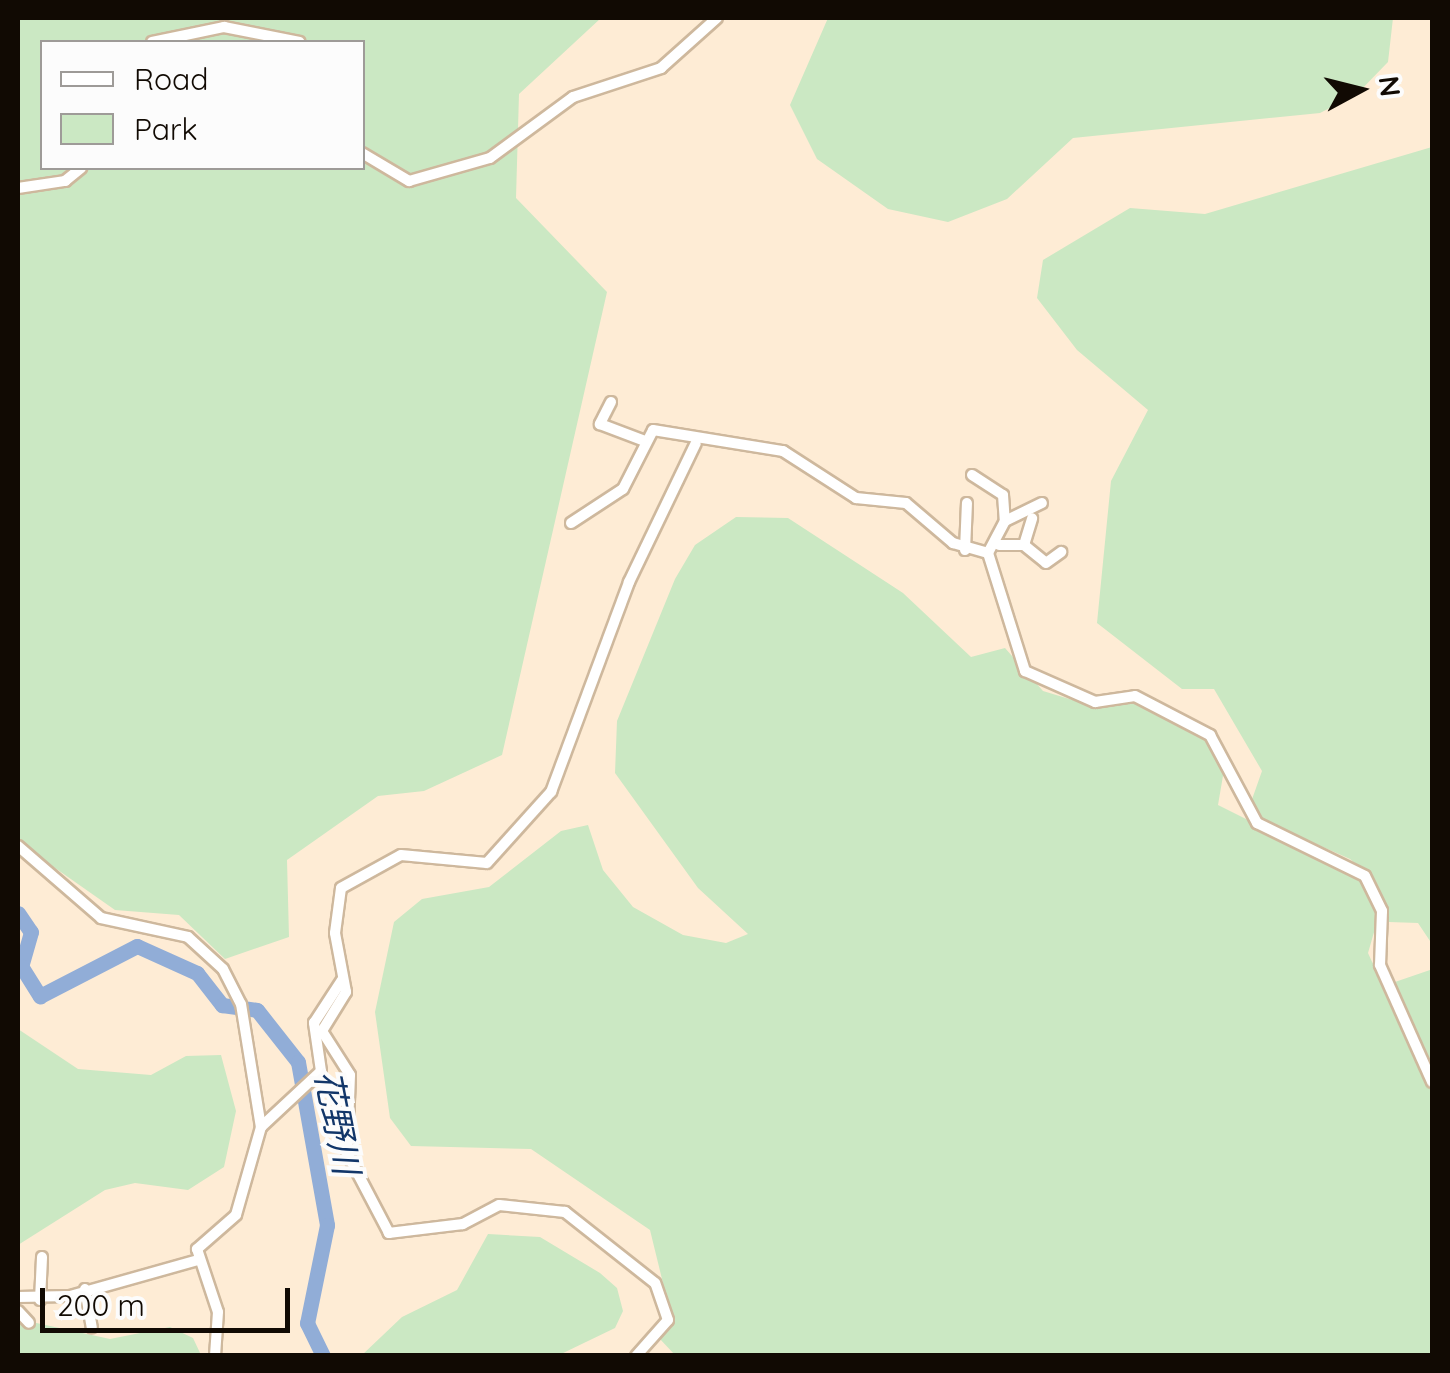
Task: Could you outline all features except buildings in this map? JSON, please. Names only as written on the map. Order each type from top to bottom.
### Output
[{"type":"street","points":[[365,155],[410,181],[490,158],[573,97],[678,57],[717,18]]},
{"type":"street","points":[[159,40],[224,22],[292,40]]},
{"type":"street","points":[[18,188],[65,181],[79,170]]},
{"type":"street","points":[[612,402],[600,424],[644,441]]},
{"type":"street","points":[[571,523],[623,489],[644,441],[653,430],[696,444],[795,456],[856,498],[906,503],[964,550],[988,552],[1000,546],[1024,545],[1046,562],[1061,552]]},
{"type":"street","points":[[636,1356],[668,1320],[655,1283],[566,1212],[489,1206],[463,1224],[389,1233],[347,1154],[350,1075],[322,1030],[346,992],[336,933],[348,882],[402,855],[487,862],[551,792],[636,565],[696,444]]},
{"type":"street","points":[[972,474],[1003,495],[1005,521],[1000,546]]},
{"type":"street","points":[[964,550],[967,503]]},
{"type":"street","points":[[1005,521],[1042,504]]},
{"type":"street","points":[[1024,545],[1032,518]]},
{"type":"street","points":[[988,552],[1025,672],[1094,702],[1135,696],[1210,735],[1256,823],[1365,876],[1382,912],[1380,966],[1432,1082]]},
{"type":"street","points":[[18,846],[101,918],[188,937],[223,969],[242,1004],[261,1128]]},
{"type":"street","points":[[215,1356],[218,1312],[198,1260],[201,1240],[236,1214],[261,1128],[294,1090],[311,1081],[323,1064],[314,1023],[342,980]]},
{"type":"street","points":[[40,1300],[42,1257]]},
{"type":"street","points":[[18,1297],[40,1300],[198,1260]]},
{"type":"street","points":[[85,1289],[92,1327]]},
{"type":"street","points":[[18,1312],[29,1323]]},
{"type":"green space","points":[[18,18],[601,18],[519,94],[516,198],[607,292],[502,755],[424,791],[378,796],[287,860],[289,937],[225,959],[179,915],[115,910],[18,842]]},
{"type":"green space","points":[[828,18],[1393,18],[1388,62],[1357,94],[1320,113],[1073,138],[1007,199],[948,222],[888,209],[817,159],[790,105]]},
{"type":"green space","points":[[1432,147],[1432,944],[1418,923],[1389,922],[1375,881],[1350,859],[1260,819],[1250,805],[1262,771],[1214,689],[1182,689],[1097,623],[1111,481],[1148,410],[1077,350],[1037,298],[1043,260],[1130,208],[1205,214]]},
{"type":"green space","points":[[736,517],[788,518],[903,593],[971,657],[1005,648],[1043,691],[1086,704],[1139,701],[1208,739],[1225,764],[1218,805],[1360,876],[1379,915],[1368,953],[1432,1093],[1432,1355],[675,1355],[659,1338],[672,1320],[650,1230],[531,1149],[411,1146],[390,1118],[375,1012],[394,922],[422,899],[489,887],[561,831],[588,825],[603,870],[633,907],[683,935],[726,943],[748,934],[698,888],[615,773],[617,721],[675,579],[695,545]]},
{"type":"green space","points":[[1432,944],[1432,1074],[1392,983],[1430,970]]},
{"type":"green space","points":[[18,1029],[78,1069],[151,1075],[186,1056],[221,1055],[236,1111],[224,1167],[188,1190],[135,1183],[105,1190],[18,1245]]},
{"type":"green space","points":[[488,1234],[540,1237],[600,1273],[617,1288],[623,1311],[615,1328],[559,1355],[362,1355],[402,1317],[457,1290]]},
{"type":"green space","points":[[18,1319],[110,1339],[170,1327],[193,1338],[201,1355],[18,1356]]},
{"type":"waterway","name":"花野川","points":[[18,913],[31,932],[21,966],[40,996],[137,946],[197,973],[222,1005],[257,1010],[298,1062],[327,1225],[307,1323],[323,1356]]}]
